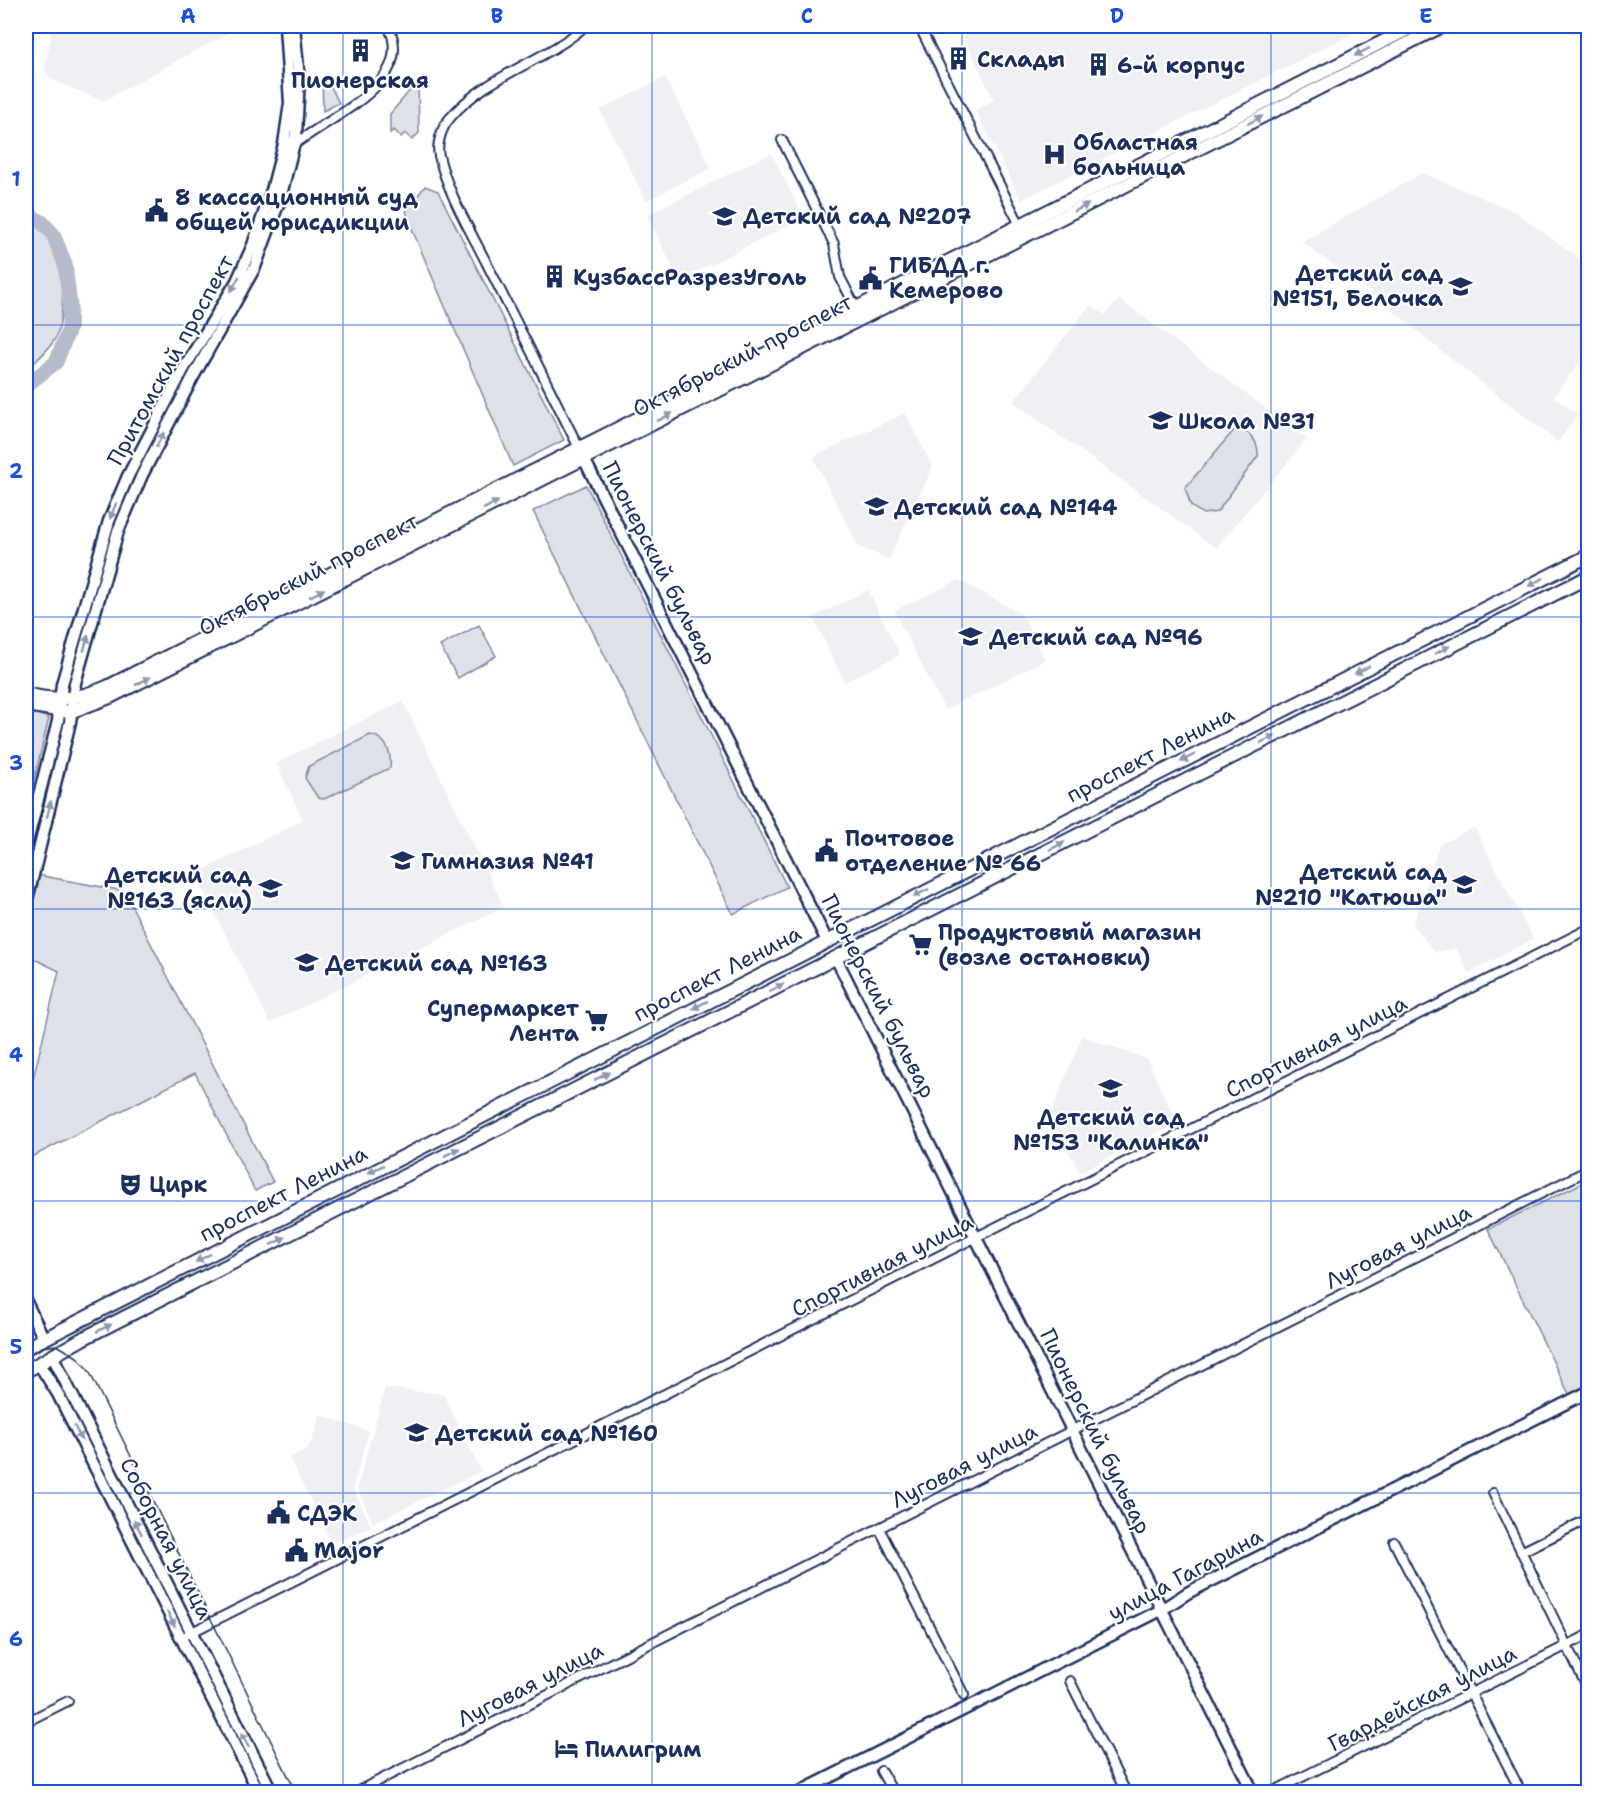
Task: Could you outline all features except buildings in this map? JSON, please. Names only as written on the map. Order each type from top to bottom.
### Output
[{"type":"main road","name":"Притомский проспект","points":[[65,705],[91,581],[116,503],[183,370],[237,281],[254,245],[285,144],[290,104],[285,26]]},
{"type":"main road","name":"Притомский проспект","points":[[65,705],[122,521],[193,377],[255,267],[280,199],[294,145],[299,78],[294,26]]},
{"type":"main road","name":"Октябрьский проспект","points":[[65,705],[110,697],[581,454],[1023,230],[1414,26]]},
{"type":"main road","name":"Октябрьский проспект","points":[[581,454],[856,308],[1023,230],[1442,26]]},
{"type":"main road","name":"Пионерский бульвар","points":[[581,454],[1074,1430],[1253,1792]]},
{"type":"main road","name":"проспект Ленина","points":[[26,1347],[1588,556]]},
{"type":"main road","name":"проспект Ленина","points":[[53,1357],[82,1339],[1588,577]]},
{"type":"main road","points":[[26,694],[65,705]]},
{"type":"main road","points":[[1294,704],[1305,720]]},
{"type":"main road","points":[[26,705],[65,705]]},
{"type":"main road","points":[[26,846],[65,705]]},
{"type":"main road","points":[[26,904],[70,722],[65,705]]},
{"type":"main road","name":"Соборная улица","points":[[26,1302],[259,1792]]},
{"type":"main road","name":"Соборная улица","points":[[26,1347],[58,1394],[272,1792]]},
{"type":"main road","points":[[26,1371],[53,1357]]},
{"type":"main road","name":"улица Гагарина","points":[[800,1792],[1161,1610],[1189,1592],[1588,1392]]},
{"type":"street","points":[[294,145],[313,130],[346,111],[387,75],[394,55],[392,34],[388,26]]},
{"type":"street","name":"Пионерский бульвар","points":[[581,454],[455,198],[438,153],[440,137],[448,119],[462,105],[483,89],[572,38],[585,26]]},
{"type":"street","points":[[919,26],[1023,230]]},
{"type":"street","points":[[782,140],[834,244],[840,277],[856,308]]},
{"type":"street","name":"Спортивная улица","points":[[186,1635],[1588,929]]},
{"type":"street","name":"Луговая улица","points":[[356,1792],[1588,1170]]},
{"type":"street","points":[[1493,1493],[1588,1689]]},
{"type":"street","points":[[1521,1552],[1588,1519]]},
{"type":"street","points":[[879,1528],[964,1695]]},
{"type":"street","points":[[1394,1542],[1521,1792]]},
{"type":"street","name":"Гвардейская улица","points":[[1272,1792],[1588,1635]]},
{"type":"street","points":[[1070,1681],[1126,1792]]},
{"type":"street","points":[[26,1722],[68,1701]]},
{"type":"street","points":[[881,1771],[893,1792]]},
{"type":"shaded area","points":[[48,26],[241,26],[103,101],[50,79],[44,68],[52,33]]},
{"type":"shaded area","name":"Областная больница","points":[[958,26],[1368,26],[1021,200],[975,110],[994,100]]},
{"type":"shaded area","points":[[326,77],[339,103],[323,111],[322,80]]},
{"type":"shaded area","points":[[665,77],[711,168],[646,201],[600,110]]},
{"type":"shaded area","points":[[418,81],[419,133],[412,140],[405,133],[401,137],[394,130],[390,133],[390,114]]},
{"type":"shaded area","name":"Детский сад №207","points":[[771,153],[804,218],[679,280],[647,215]]},
{"type":"shaded area","points":[[1422,173],[1514,211],[1588,265],[1588,351],[1554,396],[1578,415],[1558,442],[1442,352],[1387,305],[1302,242]]},
{"type":"shaded area","points":[[425,186],[438,191],[564,440],[513,466],[411,227],[406,211]]},
{"type":"shaded area","points":[[26,213],[39,219],[49,231],[61,267],[63,288],[62,308],[55,339],[26,370]]},
{"type":"shaded area","name":"Школа №31","points":[[1119,299],[1307,439],[1216,548],[1013,402],[1090,305],[1105,315]]},
{"type":"shaded area","name":"Детский сад №144","points":[[905,413],[933,467],[889,559],[859,547],[813,457]]},
{"type":"shaded area","points":[[1235,429],[1245,431],[1252,437],[1257,446],[1258,456],[1217,512],[1203,514],[1191,506],[1185,488]]},
{"type":"shaded area","points":[[586,485],[787,887],[733,914],[533,511]]},
{"type":"shaded area","name":"Детский сад №96","points":[[959,580],[1022,614],[1045,660],[945,710],[894,611]]},
{"type":"shaded area","points":[[868,590],[900,655],[844,682],[813,617]]},
{"type":"shaded area","points":[[479,625],[496,656],[458,678],[440,646]]},
{"type":"shaded area","name":"Гимназия №41","points":[[403,701],[504,907],[270,1023],[195,874],[303,820],[276,763]]},
{"type":"shaded area","points":[[26,711],[49,718],[26,813]]},
{"type":"shaded area","points":[[370,735],[384,742],[389,751],[390,768],[324,799],[318,798],[305,778],[309,766]]},
{"type":"shaded area","name":"Детский сад №210 \"Катюша\"","points":[[1474,827],[1533,939],[1469,973],[1456,948],[1435,952],[1413,925],[1439,845]]},
{"type":"shaded area","points":[[37,875],[124,891],[273,1182],[255,1191],[195,1073],[26,1160],[26,1108],[59,971],[26,955],[26,925]]},
{"type":"shaded area","name":"Детский сад №153 \"Калинка\"","points":[[1082,1036],[1147,1059],[1177,1123],[1080,1172],[1049,1118]]},
{"type":"shaded area","points":[[1588,1180],[1588,1387],[1570,1396],[1488,1229]]},
{"type":"shaded area","name":"Детский сад №160","points":[[385,1388],[443,1394],[481,1471],[373,1523],[357,1488]]},
{"type":"shaded area","points":[[320,1415],[369,1431],[353,1487],[371,1526],[333,1544],[289,1458],[310,1447]]},
{"type":"waterway","points":[[26,214],[42,222],[53,234],[65,264],[70,306],[69,329],[56,362],[26,386]]},
{"type":"tram line","points":[[26,1356],[42,1347],[57,1345],[77,1357],[89,1371],[296,1792]]},
{"type":"place","name":"Пионерская","points":[[360,51]]},
{"type":"place","name":"Склады","points":[[959,59]]},
{"type":"place","name":"6-й корпус","points":[[1099,65]]},
{"type":"place","name":"Областная больница","points":[[1055,155]]},
{"type":"place","name":"8 кассационный суд общей юрисдикции","points":[[157,210]]},
{"type":"place","name":"Детский сад №207","points":[[725,216]]},
{"type":"place","name":"КузбассРазрезУголь","points":[[555,277]]},
{"type":"place","name":"ГИБДД г. Кемерово","points":[[871,278]]},
{"type":"place","name":"Детский сад №151, Белочка","points":[[1461,286]]},
{"type":"place","name":"Школа №31","points":[[1160,421]]},
{"type":"place","name":"Детский сад №144","points":[[876,507]]},
{"type":"place","name":"Детский сад №96","points":[[971,637]]},
{"type":"place","name":"Почтовое отделение № 66","points":[[827,851]]},
{"type":"place","name":"Гимназия №41","points":[[403,861]]},
{"type":"place","name":"Детский сад №210 \"Катюша\"","points":[[1465,885]]},
{"type":"place","name":"Детский сад №163 (ясли)","points":[[270,888]]},
{"type":"place","name":"Продуктовый магазин (возле остановки)","points":[[920,945]]},
{"type":"place","name":"Детский сад №163","points":[[307,963]]},
{"type":"place","name":"Супермаркет Лента","points":[[597,1021]]},
{"type":"place","name":"Детский сад №153 \"Калинка\"","points":[[1111,1088]]},
{"type":"place","name":"Цирк","points":[[131,1184]]},
{"type":"place","name":"Детский сад №160","points":[[417,1433]]},
{"type":"place","name":"СДЭК","points":[[279,1513]]},
{"type":"place","name":"Major","points":[[296,1550]]},
{"type":"place","name":"Пилигрим","points":[[567,1749]]}]
